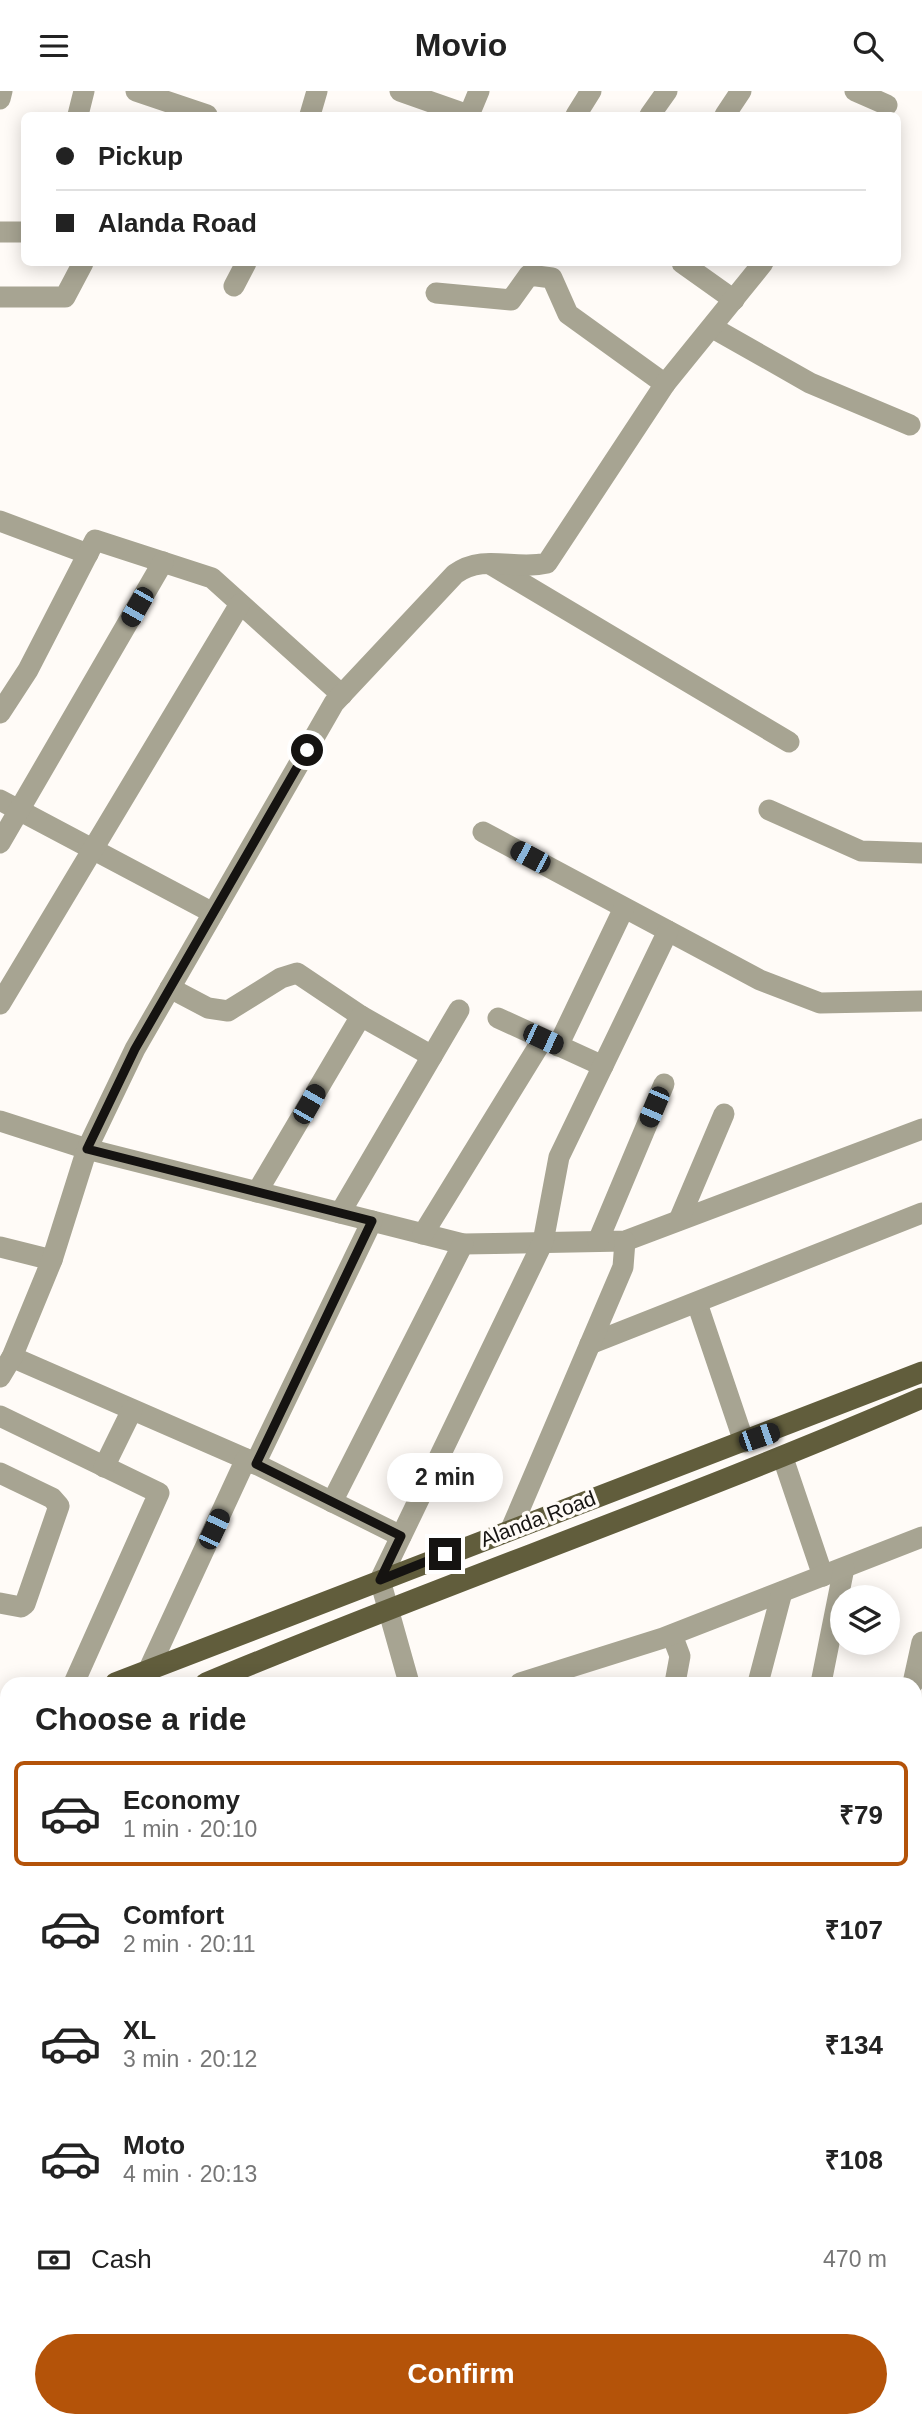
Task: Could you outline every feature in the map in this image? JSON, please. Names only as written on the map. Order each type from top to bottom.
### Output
[{"type":"main road","name":"Alanda Road","points":[[130,1677],[922,1372]]},
{"type":"main road","name":"Alanda Road","points":[[221,1677],[388,1609],[783,1458],[922,1398]]},
{"type":"street","points":[[0,99],[2,91]]},
{"type":"street","points":[[79,112],[84,91]]},
{"type":"street","points":[[136,91],[198,112]]},
{"type":"street","points":[[311,112],[317,91]]},
{"type":"street","points":[[400,91],[460,112]]},
{"type":"street","points":[[470,112],[479,91]]},
{"type":"street","points":[[578,112],[591,91]]},
{"type":"street","points":[[652,112],[667,91]]},
{"type":"street","points":[[727,112],[741,91]]},
{"type":"street","points":[[855,91],[888,104]]},
{"type":"street","points":[[0,232],[21,232]]},
{"type":"street","points":[[0,297],[65,297],[81,266]]},
{"type":"street","points":[[234,286],[244,266]]},
{"type":"street","points":[[686,266],[734,300]]},
{"type":"street","points":[[0,1377],[12,1357],[52,1260],[87,1149],[135,1049],[334,703],[454,573],[467,565],[486,562],[536,566],[547,563],[664,384],[713,328],[761,266]]},
{"type":"street","points":[[436,293],[511,300],[529,275],[552,278],[568,314],[664,384]]},
{"type":"street","points":[[713,328],[810,383],[909,425]]},
{"type":"street","points":[[0,521],[88,554]]},
{"type":"street","points":[[0,713],[28,670],[95,540],[212,578],[342,695]]},
{"type":"street","points":[[0,843],[163,562]]},
{"type":"street","points":[[486,562],[789,742]]},
{"type":"street","points":[[0,1004],[240,604]]},
{"type":"street","points":[[0,800],[213,913]]},
{"type":"street","points":[[769,810],[860,851],[921,848]]},
{"type":"street","points":[[482,832],[761,980],[820,1003],[922,1001]]},
{"type":"street","points":[[423,1234],[550,1042],[624,908]]},
{"type":"street","points":[[407,1677],[380,1580],[543,1242],[559,1157],[668,931]]},
{"type":"street","points":[[170,988],[208,1008],[229,1011],[289,973],[297,973],[361,1016],[432,1056]]},
{"type":"street","points":[[340,1213],[459,1010]]},
{"type":"street","points":[[257,1192],[361,1016]]},
{"type":"street","points":[[498,1018],[603,1066]]},
{"type":"street","points":[[598,1241],[664,1084]]},
{"type":"street","points":[[679,1220],[724,1114]]},
{"type":"street","points":[[0,1121],[87,1149],[463,1244],[625,1241],[922,1129]]},
{"type":"street","points":[[590,1344],[922,1213]]},
{"type":"street","points":[[149,1669],[372,1221]]},
{"type":"street","points":[[511,1529],[623,1267],[625,1241]]},
{"type":"street","points":[[332,1502],[463,1244]]},
{"type":"street","points":[[0,1247],[52,1260]]},
{"type":"street","points":[[697,1303],[744,1442]]},
{"type":"street","points":[[12,1357],[251,1462],[401,1536]]},
{"type":"street","points":[[104,1467],[132,1411]]},
{"type":"street","points":[[0,1416],[159,1493],[77,1677]]},
{"type":"street","points":[[783,1458],[823,1576]]},
{"type":"street","points":[[0,1473],[52,1498],[59,1506],[25,1604],[20,1607],[0,1603]]},
{"type":"street","points":[[539,1677],[672,1635],[922,1537]]},
{"type":"street","points":[[822,1677],[844,1568]]},
{"type":"street","points":[[760,1677],[782,1592]]},
{"type":"street","points":[[672,1635],[680,1655],[674,1677]]},
{"type":"street","points":[[914,1677],[922,1642]]},
{"type":"route","points":[[307,750],[135,1049],[87,1149],[372,1221],[256,1464],[401,1536],[380,1580],[445,1554]]}]
